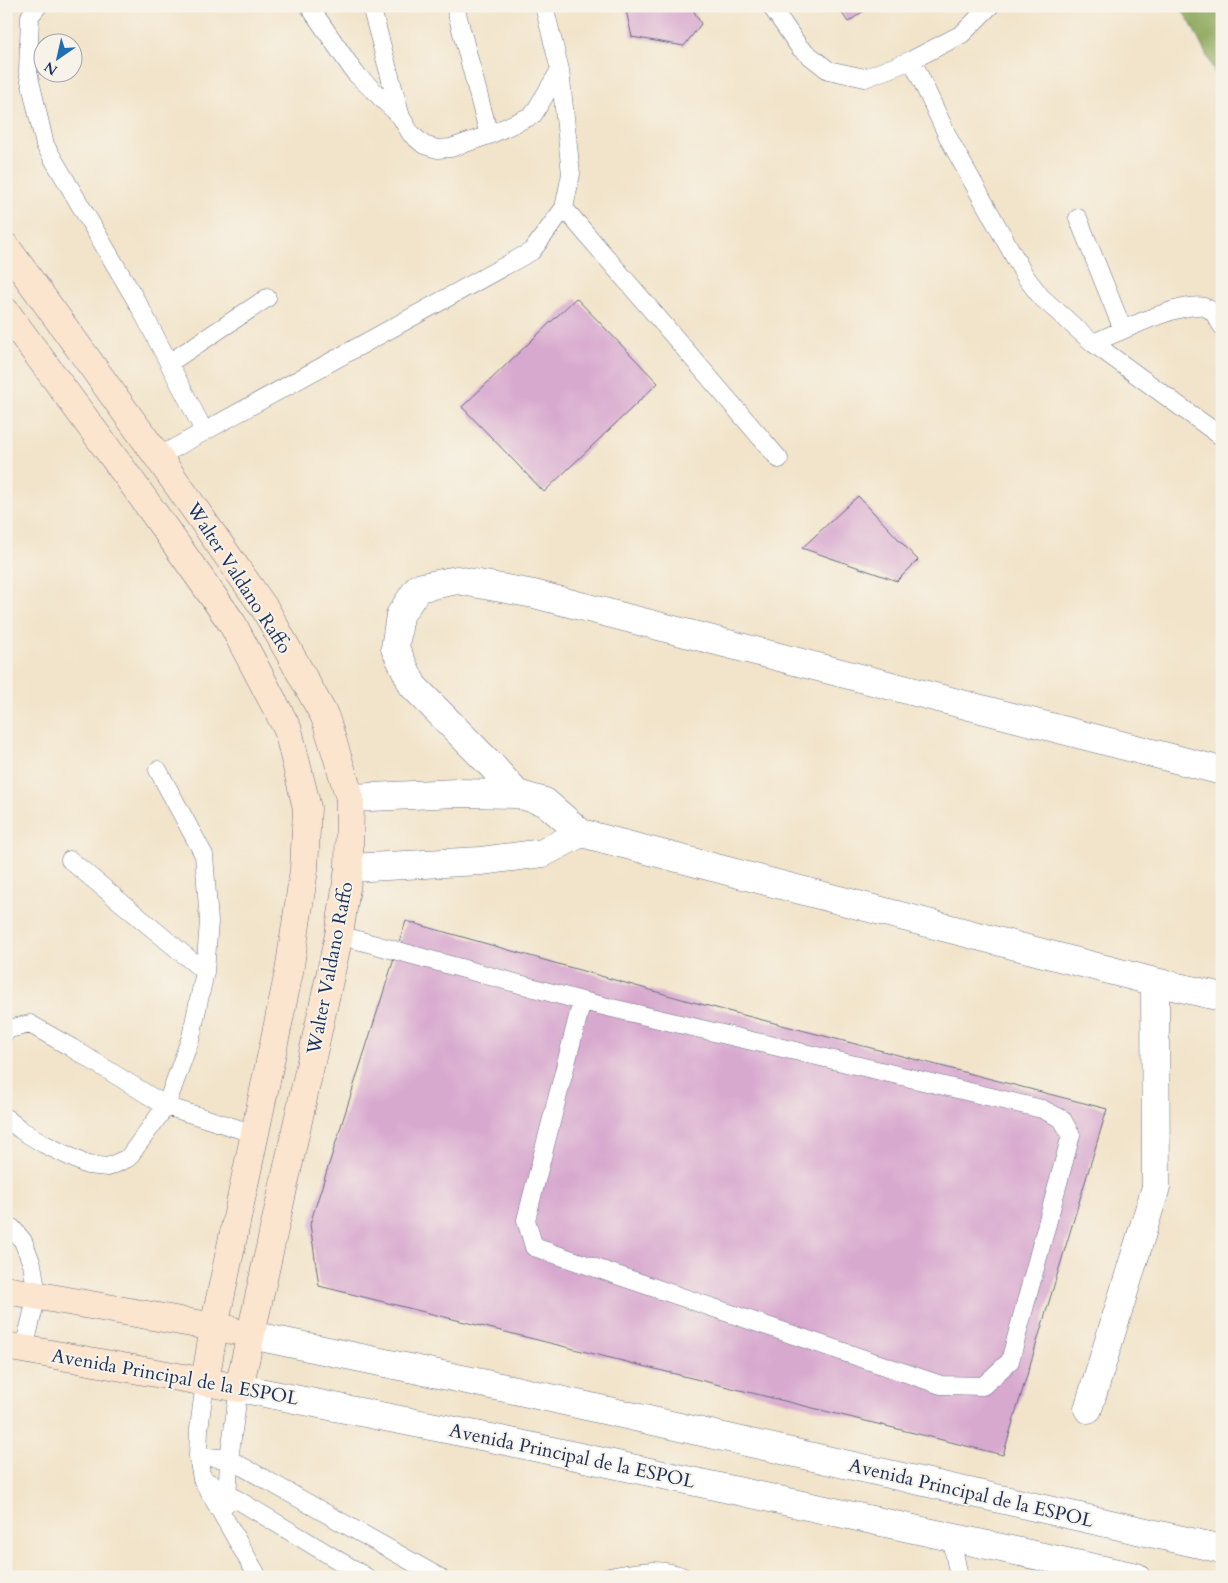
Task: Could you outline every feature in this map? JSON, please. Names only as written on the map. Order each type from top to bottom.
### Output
[{"type":"main road","name":"Walter Valdano Raffo","points":[[6,247],[158,457],[265,610],[325,717],[350,798],[349,868],[339,935],[239,1388]]},
{"type":"main road","name":"Walter Valdano Raffo","points":[[6,312],[131,481],[232,623],[288,730],[307,808],[304,870],[289,972],[214,1327],[205,1382]]},
{"type":"main road","points":[[289,972],[329,982]]},
{"type":"main road","points":[[6,1290],[251,1335]]},
{"type":"main road","name":"Avenida Principal de la ESPOL","points":[[15,1347],[239,1388]]},
{"type":"street","points":[[517,794],[486,759],[413,686],[394,648],[400,615],[418,588],[457,580],[534,594],[1222,771]]},
{"type":"street","points":[[350,798],[456,793],[517,794],[545,802],[580,833],[1155,982],[1222,997]]},
{"type":"street","points":[[349,868],[481,861],[543,852],[580,833]]},
{"type":"street","points":[[1088,1409],[1156,1187],[1155,982]]},
{"type":"street","name":"Avenida Principal de la ESPOL","points":[[251,1335],[515,1390],[1222,1549]]},
{"type":"street","name":"Avenida Principal de la ESPOL","points":[[239,1388],[506,1441],[1136,1577]]},
{"type":"lane","points":[[38,6],[30,16],[28,72],[45,145],[141,309],[204,431]]},
{"type":"lane","points":[[309,6],[356,73],[402,117]]},
{"type":"lane","points":[[370,6],[402,117],[411,134],[424,145],[438,149],[452,148],[489,135],[533,114],[560,70]]},
{"type":"lane","points":[[455,6],[489,135]]},
{"type":"lane","points":[[158,457],[532,251],[564,208],[571,174],[560,70],[544,6]]},
{"type":"lane","points":[[772,6],[800,48],[828,70],[865,78],[912,60],[962,34],[990,6]]},
{"type":"lane","points":[[912,60],[950,141],[1025,276],[1042,297],[1093,343],[1222,437]]},
{"type":"lane","points":[[564,208],[779,459]]},
{"type":"lane","points":[[1078,218],[1122,330]]},
{"type":"lane","points":[[169,363],[267,298]]},
{"type":"lane","points":[[1093,343],[1179,308],[1204,307],[1215,314],[1222,326]]},
{"type":"lane","points":[[6,1118],[44,1144],[87,1165],[108,1167],[128,1158],[166,1106],[191,1037],[205,972],[209,922],[204,855],[158,770]]},
{"type":"lane","points":[[70,860],[205,972]]},
{"type":"lane","points":[[339,935],[582,1001],[1042,1108],[1062,1119],[1070,1135],[1010,1361],[983,1386],[940,1385],[534,1247],[526,1220],[582,1001]]},
{"type":"lane","points":[[6,1032],[9,1029],[30,1024],[166,1106],[255,1134]]},
{"type":"lane","points":[[6,1225],[12,1228],[23,1241],[32,1264],[37,1295],[15,1347]]},
{"type":"lane","points":[[205,1382],[199,1429],[198,1456],[202,1478],[258,1577]]},
{"type":"lane","points":[[226,1519],[229,1459],[239,1388]]},
{"type":"lane","points":[[198,1456],[229,1459],[439,1577]]},
{"type":"lane","points":[[202,1478],[366,1577]]},
{"type":"lane","points":[[950,1536],[959,1577]]},
{"type":"lane","points":[[608,1577],[650,1570],[677,1574],[683,1577]]},
{"type":"green space","points":[[1179,6],[1222,6],[1222,87],[1191,24]]},
{"type":"building","points":[[625,6],[691,6],[701,24],[684,46],[632,37]]},
{"type":"building","points":[[837,6],[871,6],[848,22]]},
{"type":"building","points":[[576,298],[658,383],[544,492],[462,407]]},
{"type":"building","points":[[858,496],[918,560],[897,581],[802,548]]},
{"type":"building","points":[[406,921],[689,1001],[1107,1109],[1003,1455],[319,1286],[310,1224]]}]
